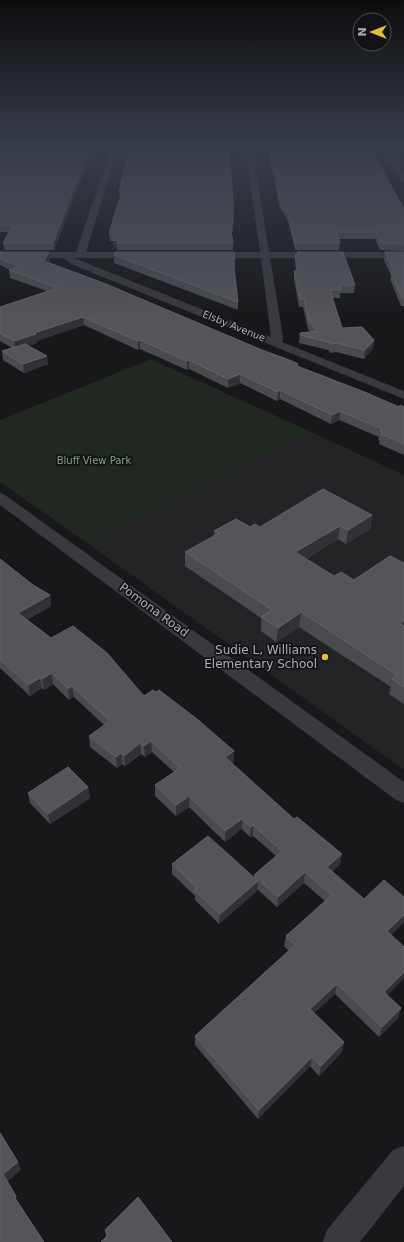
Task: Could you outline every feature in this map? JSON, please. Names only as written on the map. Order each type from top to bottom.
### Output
[{"type":"street","points":[[80,255],[96,205]]},
{"type":"street","points":[[257,205],[277,338],[276,343]]},
{"type":"street","points":[[0,255],[150,255]]},
{"type":"street","name":"Elsby Avenue","points":[[64,255],[74,262],[404,395]]},
{"type":"street","points":[[203,255],[404,255]]},
{"type":"street","name":"Pomona Road","points":[[0,498],[404,794]]},
{"type":"street","points":[[339,1242],[404,1162]]},
{"type":"shaded area","name":"Sudie L, Williams Elementary School","points":[[311,432],[404,475],[404,770],[87,543]]},
{"type":"green space","name":"Bluff View Park","points":[[151,359],[311,432],[87,543],[0,482],[0,420]]},
{"type":"building","points":[[0,205],[68,205],[53,243],[3,243],[13,225],[0,225]]},
{"type":"building","points":[[118,205],[233,205],[233,224],[230,224],[233,243],[117,243],[118,240],[113,241],[114,233],[109,233]]},
{"type":"building","points":[[283,205],[402,205],[404,209],[404,244],[381,243],[376,232],[336,232],[340,243],[295,243],[288,214]]},
{"type":"building","points":[[0,252],[49,252],[44,261],[106,284],[262,350],[292,361],[298,364],[297,366],[399,407],[400,405],[404,407],[404,444],[381,434],[383,432],[380,431],[382,429],[340,411],[332,415],[280,390],[278,392],[240,374],[228,379],[189,360],[187,361],[83,317],[14,341],[0,333],[0,307],[58,288],[9,270],[20,267],[0,258]]},
{"type":"building","points":[[115,252],[234,252],[235,259],[233,259],[238,302],[114,255]]},
{"type":"building","points":[[297,252],[343,252],[355,285],[340,285],[341,290],[330,290],[342,328],[362,327],[374,340],[365,350],[337,343],[331,344],[329,342],[300,335],[300,333],[318,331],[309,321],[304,299],[300,299],[294,271],[298,271],[295,255],[298,255]]},
{"type":"building","points":[[385,252],[404,252],[404,298],[402,298],[391,272],[394,272]]},
{"type":"building","points":[[25,344],[47,356],[23,364],[2,351]]},
{"type":"building","points":[[323,489],[372,515],[348,530],[340,526],[295,552],[334,576],[341,572],[354,580],[390,556],[404,563],[404,621],[400,624],[404,626],[404,687],[392,679],[397,675],[301,612],[278,628],[261,617],[272,610],[185,552],[219,533],[214,531],[236,519],[250,527],[255,524],[260,527]]},
{"type":"building","points":[[0,559],[33,585],[50,595],[18,613],[51,638],[73,626],[107,653],[144,696],[153,690],[156,692],[159,690],[197,719],[234,751],[225,757],[294,819],[297,817],[342,854],[327,867],[364,899],[384,880],[404,897],[404,915],[387,931],[404,947],[404,972],[384,992],[401,1008],[382,1027],[337,984],[310,1009],[344,1042],[321,1066],[312,1057],[259,1110],[195,1036],[295,945],[286,936],[332,895],[305,872],[278,897],[254,875],[282,851],[253,825],[251,827],[242,819],[225,831],[189,796],[176,805],[155,785],[180,768],[151,741],[144,746],[140,743],[124,756],[121,753],[116,757],[89,736],[110,721],[72,686],[68,689],[52,673],[28,685],[0,659]]},
{"type":"building","points":[[68,767],[88,787],[48,814],[28,793]]},
{"type":"building","points":[[208,836],[258,881],[220,914],[194,890],[197,888],[172,864]]},
{"type":"building","points":[[0,1133],[18,1162],[3,1174],[16,1196],[15,1198],[44,1242],[0,1242]]},
{"type":"building","points":[[138,1197],[172,1242],[101,1242],[108,1235],[105,1230]]},
{"type":"place","name":"Sudie L, Williams Elementary School","points":[[325,657]]}]
